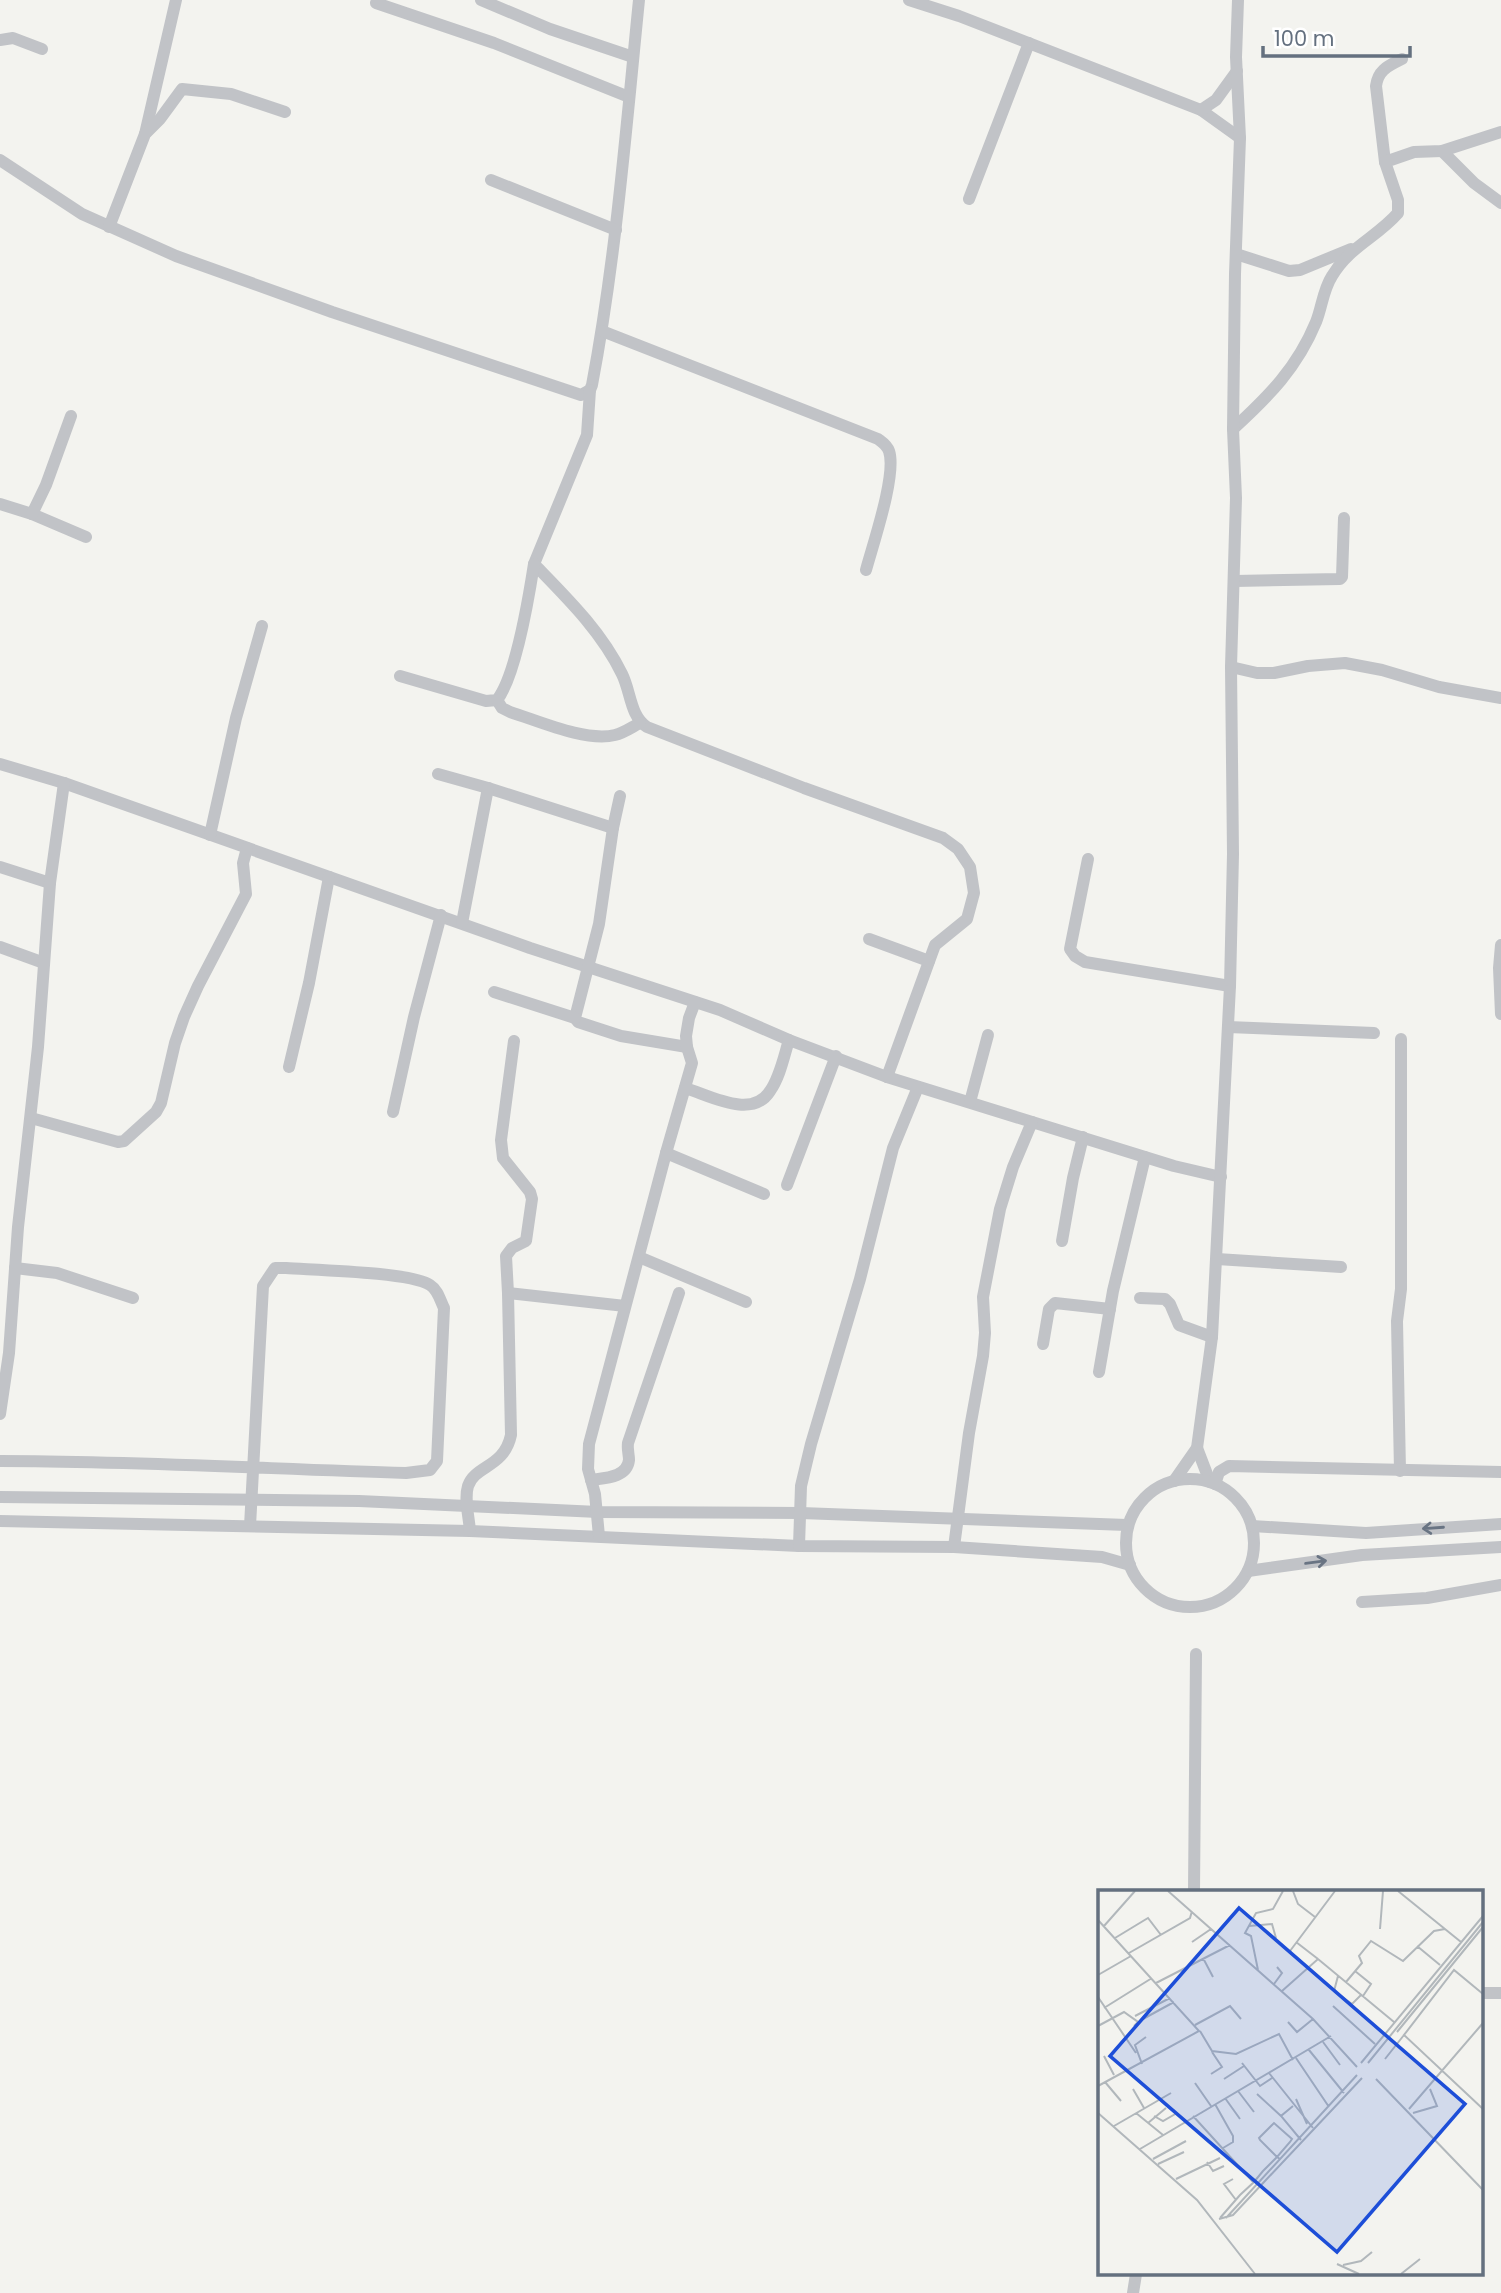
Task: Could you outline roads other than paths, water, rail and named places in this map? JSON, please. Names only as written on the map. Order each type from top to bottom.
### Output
[{"type":"street","points":[[109,227],[145,134],[176,0]]},
{"type":"street","points":[[481,0],[550,29],[634,57]]},
{"type":"street","points":[[497,700],[506,684],[516,649],[534,564],[587,435],[590,390],[602,331],[616,229],[639,0]]},
{"type":"street","points":[[909,0],[1201,110],[1240,138]]},
{"type":"street","points":[[1174,1481],[1197,1448],[1212,1337],[1230,986],[1233,853],[1231,667],[1236,498],[1233,429],[1240,138],[1238,0]]},
{"type":"street","points":[[376,3],[494,43],[629,97]]},
{"type":"street","points":[[0,40],[13,38],[42,49]]},
{"type":"street","points":[[969,199],[1029,43]]},
{"type":"street","points":[[1236,254],[1289,271],[1300,270],[1353,248],[1385,227],[1398,213],[1398,200],[1385,162],[1376,86],[1377,79],[1386,67],[1402,59]]},
{"type":"street","points":[[1201,110],[1216,100],[1237,71]]},
{"type":"street","points":[[145,134],[182,89],[231,94],[285,112]]},
{"type":"street","points":[[1385,162],[1414,152],[1442,151],[1501,132]]},
{"type":"street","points":[[1442,151],[1474,183],[1501,203]]},
{"type":"street","points":[[0,159],[82,214],[176,256],[576,394],[590,390]]},
{"type":"street","points":[[491,180],[616,229]]},
{"type":"street","points":[[1233,429],[1272,394],[1301,352],[1316,321],[1332,276],[1353,248]]},
{"type":"street","points":[[602,331],[884,444],[889,452],[890,475],[866,570]]},
{"type":"street","points":[[32,514],[46,485],[71,416]]},
{"type":"street","points":[[0,504],[32,514],[86,537]]},
{"type":"street","points":[[1235,582],[1342,578],[1344,518]]},
{"type":"street","points":[[534,564],[588,619],[603,641],[623,676],[640,723]]},
{"type":"street","points":[[210,835],[236,718],[262,626]]},
{"type":"street","points":[[1231,667],[1257,673],[1274,673],[1326,663],[1354,664],[1439,687],[1501,698]]},
{"type":"street","points":[[400,676],[486,701],[497,700]]},
{"type":"street","points":[[497,700],[502,708],[510,712],[576,733],[596,736],[618,734],[640,723],[951,842],[970,867],[974,893],[968,919],[935,945],[887,1077]]},
{"type":"street","points":[[0,764],[64,783],[589,968],[720,1010],[789,1040],[887,1077],[1145,1157],[1221,1177]]},
{"type":"street","points":[[438,774],[612,828]]},
{"type":"street","points":[[0,1414],[9,1353],[50,883],[64,783]]},
{"type":"street","points":[[462,923],[488,788]]},
{"type":"street","points":[[575,1018],[599,924],[612,828],[620,796]]},
{"type":"street","points":[[31,1118],[118,1142],[124,1141],[156,1112],[165,1090],[175,1043],[184,1017],[246,894],[243,863],[247,848]]},
{"type":"street","points":[[1088,859],[1070,949],[1075,956],[1085,962],[1230,986]]},
{"type":"street","points":[[0,867],[50,883]]},
{"type":"street","points":[[289,1067],[309,983],[329,877]]},
{"type":"street","points":[[393,1112],[441,915]]},
{"type":"street","points":[[869,939],[929,961]]},
{"type":"street","points":[[1501,944],[1501,1014]]},
{"type":"street","points":[[0,947],[44,963]]},
{"type":"street","points":[[494,992],[621,1036],[687,1047]]},
{"type":"street","points":[[599,1536],[587,1457],[589,1444],[692,1063],[687,1047],[689,1018],[695,1002]]},
{"type":"street","points":[[1228,1027],[1374,1033]]},
{"type":"street","points":[[970,1102],[988,1035]]},
{"type":"street","points":[[1400,1471],[1397,1321],[1401,1289],[1401,1039]]},
{"type":"street","points":[[685,1088],[736,1105],[758,1102],[771,1090],[789,1040]]},
{"type":"street","points":[[470,1531],[466,1494],[472,1477],[496,1462],[509,1444],[511,1435],[506,1256],[512,1248],[526,1241],[532,1199],[526,1186],[503,1158],[500,1140],[514,1041]]},
{"type":"street","points":[[787,1185],[836,1056]]},
{"type":"street","points":[[799,1546],[801,1486],[811,1444],[860,1279],[893,1148],[918,1087]]},
{"type":"street","points":[[954,1547],[983,1356],[983,1297],[992,1242],[1013,1167],[1032,1122]]},
{"type":"street","points":[[1062,1241],[1083,1137]]},
{"type":"street","points":[[666,1153],[764,1194]]},
{"type":"street","points":[[1099,1372],[1110,1308],[1145,1157]]},
{"type":"street","points":[[639,1257],[746,1302]]},
{"type":"street","points":[[1217,1259],[1341,1267]]},
{"type":"street","points":[[15,1268],[57,1273],[133,1298]]},
{"type":"street","points":[[0,1461],[98,1461],[252,1468],[406,1473],[430,1470],[437,1461],[444,1308],[436,1290],[428,1283],[403,1277],[275,1268],[263,1286],[252,1468],[250,1527]]},
{"type":"street","points":[[508,1293],[625,1306]]},
{"type":"street","points":[[591,1480],[623,1472],[627,1465],[628,1443],[679,1293]]},
{"type":"street","points":[[1140,1298],[1165,1299],[1180,1325],[1212,1337]]},
{"type":"street","points":[[1044,1344],[1049,1309],[1055,1303],[1110,1308]]},
{"type":"street","points":[[1197,1448],[1212,1483]]},
{"type":"street","points":[[1212,1483],[1219,1472],[1229,1466],[1501,1472]]},
{"type":"street","points":[[1192,1479],[1212,1483],[1238,1501],[1252,1526],[1254,1541],[1248,1571],[1232,1592],[1207,1605],[1194,1608],[1173,1605],[1155,1597],[1140,1583],[1130,1565],[1126,1550],[1127,1525],[1137,1506],[1159,1487],[1174,1481],[1192,1479]]},
{"type":"street","points":[[0,1497],[359,1501],[597,1512],[801,1513],[1127,1525]]},
{"type":"street","points":[[0,1521],[470,1531],[799,1546],[954,1547],[1101,1557],[1130,1565]]},
{"type":"street","points":[[1252,1526],[1366,1533],[1501,1524]]},
{"type":"street","points":[[1248,1571],[1363,1555],[1501,1547]]},
{"type":"street","points":[[1362,1602],[1427,1598],[1501,1585]]},
{"type":"street","points":[[1194,1890],[1196,1654]]}]
